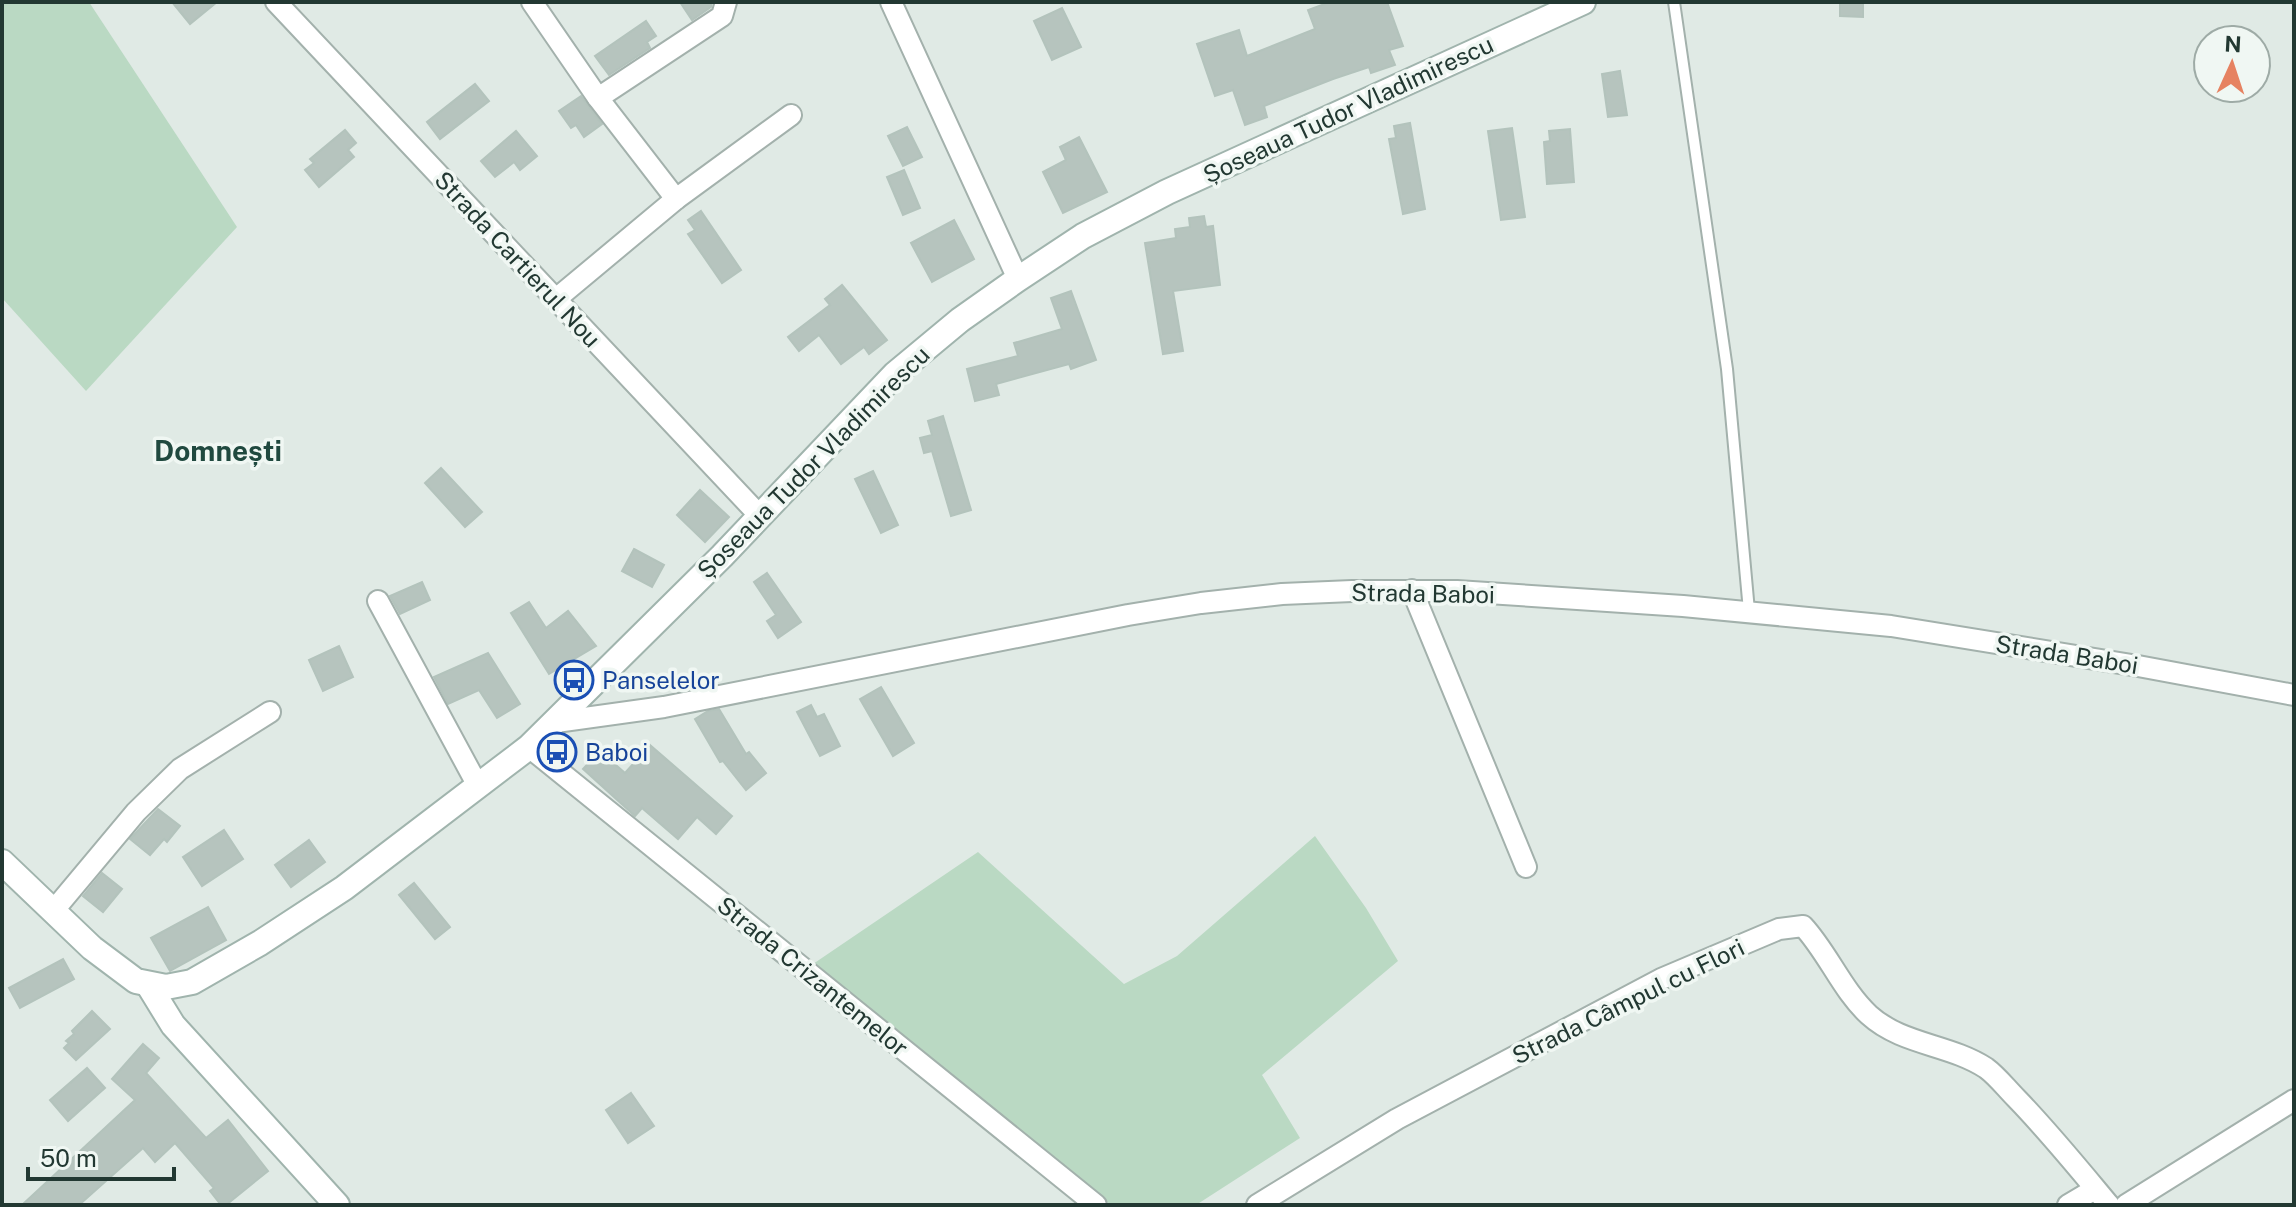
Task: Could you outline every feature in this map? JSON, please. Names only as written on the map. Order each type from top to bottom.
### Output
[{"type":"main road","name":"Șoseaua Tudor Vladimirescu","points":[[149,986],[178,986],[192,982],[260,943],[344,888],[529,747],[895,374],[940,336],[1018,279],[1083,236],[1167,192],[1583,2]]},
{"type":"main road","points":[[2,862],[118,970],[149,986],[173,1025],[337,1205]]},
{"type":"street","name":"Strada Cartierul Nou","points":[[276,2],[759,515]]},
{"type":"street","points":[[532,2],[598,98],[676,199]]},
{"type":"street","points":[[598,98],[722,16],[726,2]]},
{"type":"street","points":[[891,2],[1018,279]]},
{"type":"street","points":[[556,299],[676,199],[791,115]]},
{"type":"street","points":[[1412,590],[1526,867]]},
{"type":"street","name":"Strada Baboi","points":[[556,722],[664,707],[1201,603],[1282,594],[1412,590],[1749,611],[1891,626],[2294,695]]},
{"type":"street","points":[[378,601],[478,786]]},
{"type":"street","points":[[54,910],[159,788],[180,769],[270,712]]},
{"type":"street","name":"Strada Crizantemelor","points":[[529,747],[1096,1205]]},
{"type":"street","name":"Strada Câmpul cu Flori","points":[[1257,1205],[1397,1119],[1661,979],[1779,929],[1803,926],[1868,1014],[1896,1034],[1968,1058],[1989,1070],[2042,1125],[2109,1205]]},
{"type":"street","points":[[2126,1205],[2294,1100]]},
{"type":"street","points":[[2068,1205],[2095,1189]]},
{"type":"lane","points":[[1674,2],[1727,369],[1749,611]]},
{"type":"green space","points":[[2,2],[89,2],[237,227],[86,391],[2,298]]},
{"type":"green space","points":[[1315,836],[1366,908],[1398,961],[1262,1075],[1300,1138],[1196,1205],[1111,1205],[813,964],[978,852],[1124,984],[1177,956]]},
{"type":"building","points":[[172,2],[217,2],[190,24]]},
{"type":"building","points":[[680,2],[712,2],[711,7],[692,20]]},
{"type":"building","points":[[1330,2],[1387,2],[1403,46],[1389,50],[1395,65],[1371,73],[1369,67],[1264,106],[1267,117],[1245,125],[1233,90],[1215,96],[1197,44],[1239,30],[1247,56],[1315,29],[1308,10]]},
{"type":"building","points":[[1840,2],[1863,2],[1863,17],[1840,16]]},
{"type":"building","points":[[1062,8],[1081,47],[1052,60],[1034,21]]},
{"type":"building","points":[[646,21],[656,36],[647,42],[650,48],[609,75],[595,56]]},
{"type":"building","points":[[1620,71],[1627,115],[1608,117],[1602,74]]},
{"type":"building","points":[[475,84],[489,101],[440,139],[427,122]]},
{"type":"building","points":[[581,96],[602,124],[584,137],[576,125],[571,128],[559,111]]},
{"type":"building","points":[[1410,123],[1425,209],[1403,214],[1389,139],[1396,138],[1394,126]]},
{"type":"building","points":[[907,127],[922,157],[903,166],[888,136]]},
{"type":"building","points":[[1512,128],[1525,217],[1501,220],[1488,131]]},
{"type":"building","points":[[1570,129],[1574,182],[1547,184],[1544,142],[1550,141],[1549,131]]},
{"type":"building","points":[[345,130],[356,143],[348,150],[354,157],[319,187],[305,170],[314,163],[310,159]]},
{"type":"building","points":[[516,131],[537,156],[520,170],[514,162],[495,177],[481,161]]},
{"type":"building","points":[[1079,137],[1107,192],[1063,213],[1043,172],[1066,160],[1060,147]]},
{"type":"building","points":[[904,170],[920,208],[903,215],[887,177]]},
{"type":"building","points":[[701,211],[741,270],[722,283],[688,234],[695,230],[688,220]]},
{"type":"building","points":[[1204,216],[1206,227],[1213,226],[1220,285],[1173,291],[1183,351],[1163,354],[1145,243],[1176,238],[1175,229],[1190,227],[1189,218]]},
{"type":"building","points":[[954,220],[974,259],[932,282],[911,243]]},
{"type":"building","points":[[842,285],[887,340],[869,354],[864,347],[841,364],[819,335],[799,351],[788,337],[830,305],[825,299]]},
{"type":"building","points":[[1071,291],[1096,360],[1071,369],[1069,364],[996,384],[999,395],[975,401],[967,369],[1018,356],[1014,343],[1062,329],[1051,298]]},
{"type":"building","points":[[943,416],[971,510],[951,516],[932,451],[924,453],[920,438],[932,435],[928,421]]},
{"type":"building","points":[[441,468],[482,512],[465,527],[425,483]]},
{"type":"building","points":[[873,471],[898,525],[881,533],[855,479]]},
{"type":"building","points":[[700,490],[729,517],[705,542],[677,515]]},
{"type":"building","points":[[634,549],[664,565],[652,587],[622,571]]},
{"type":"building","points":[[767,573],[801,622],[778,638],[767,621],[776,615],[754,582]]},
{"type":"building","points":[[422,582],[430,600],[400,614],[390,596]]},
{"type":"building","points":[[529,602],[546,628],[568,611],[596,646],[549,674],[511,613]]},
{"type":"building","points":[[339,646],[353,677],[323,691],[309,660]]},
{"type":"building","points":[[488,653],[520,704],[497,718],[479,690],[448,704],[434,677]]},
{"type":"building","points":[[881,687],[914,743],[893,756],[860,699]]},
{"type":"building","points":[[811,705],[817,717],[824,714],[840,746],[820,756],[797,712]]},
{"type":"building","points":[[719,709],[746,754],[749,752],[766,773],[746,790],[723,761],[720,762],[695,719]]},
{"type":"building","points":[[650,745],[732,816],[716,834],[697,817],[678,839],[642,808],[635,816],[583,769],[600,751],[625,773]]},
{"type":"building","points":[[158,809],[180,826],[167,842],[164,839],[150,855],[130,839]]},
{"type":"building","points":[[224,830],[243,859],[202,886],[183,857]]},
{"type":"building","points":[[309,840],[325,862],[291,887],[275,865]]},
{"type":"building","points":[[102,873],[122,889],[103,912],[83,896]]},
{"type":"building","points":[[414,883],[450,927],[435,939],[399,895]]},
{"type":"building","points":[[208,907],[226,940],[170,971],[151,938]]},
{"type":"building","points":[[63,959],[74,979],[20,1008],[9,988]]},
{"type":"building","points":[[92,1011],[110,1029],[76,1060],[64,1048],[69,1043],[66,1041]]},
{"type":"building","points":[[143,1044],[159,1058],[146,1073],[206,1138],[228,1120],[268,1171],[226,1205],[221,1205],[210,1191],[214,1188],[175,1143],[155,1162],[143,1148],[79,1205],[22,1205],[135,1100],[112,1079]]},
{"type":"building","points":[[87,1068],[105,1088],[68,1121],[50,1100]]},
{"type":"building","points":[[631,1093],[654,1126],[628,1143],[606,1110]]},
{"type":"place","name":"Panselelor","points":[[574,680]]},
{"type":"place","name":"Baboi","points":[[557,752]]},
{"type":"district","name":"Domnești","points":[[218,450]]}]
